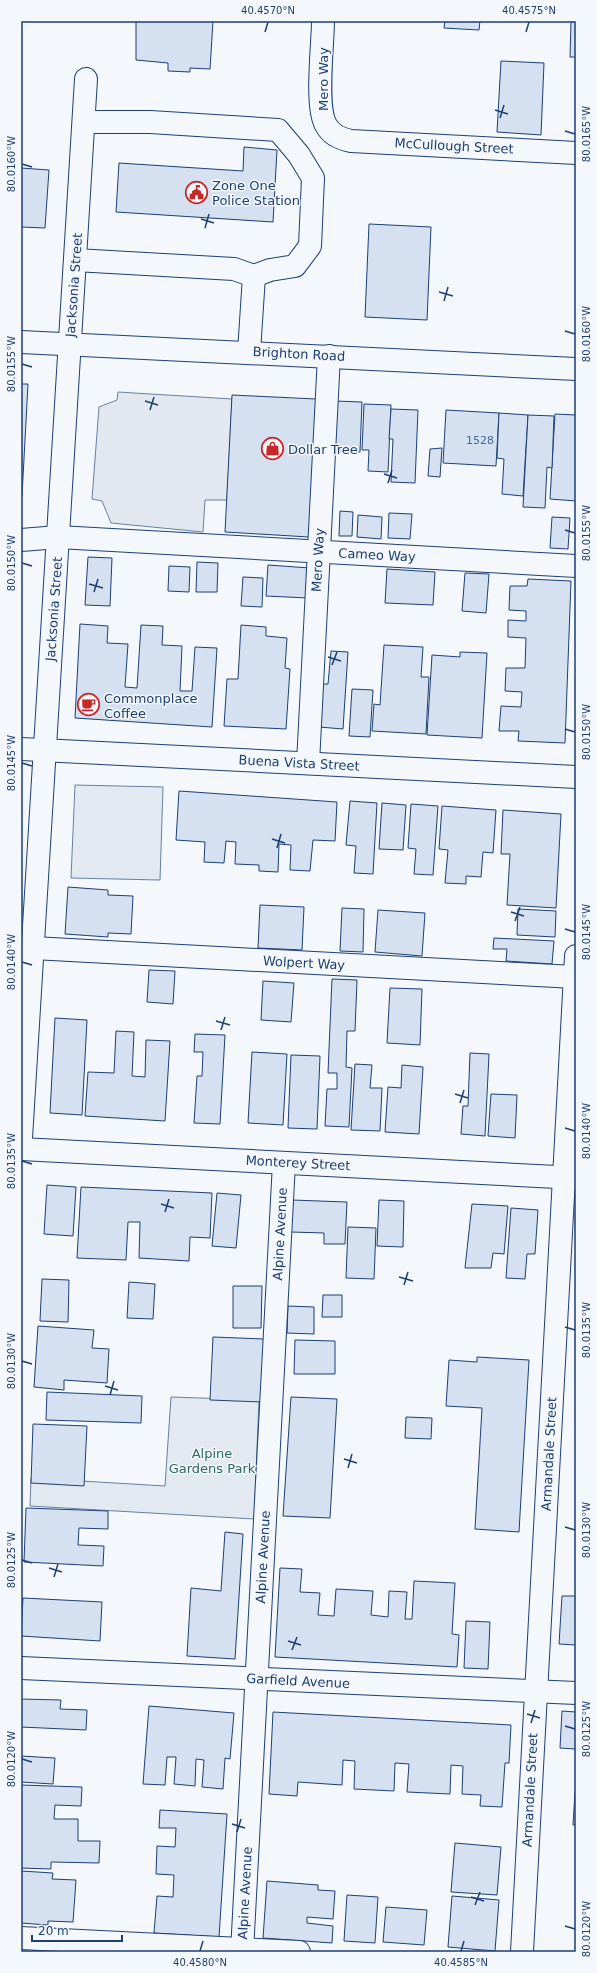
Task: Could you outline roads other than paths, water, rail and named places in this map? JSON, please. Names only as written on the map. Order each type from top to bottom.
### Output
[{"type":"street","name":"Mero Way","points":[[323,21],[320,107],[326,126],[333,134]]},
{"type":"street","name":"Jacksonia Street","points":[[21,1138],[86,79]]},
{"type":"street","points":[[75,260],[234,269],[254,276],[270,270],[295,266],[310,246],[313,178],[299,154],[278,130],[150,122],[84,122]]},
{"type":"street","name":"McCullough Street","points":[[333,134],[342,139],[351,141],[576,153]]},
{"type":"street","points":[[249,352],[254,276]]},
{"type":"street","name":"Brighton Road","points":[[21,342],[576,369]]},
{"type":"street","name":"Mero Way","points":[[308,763],[329,356]]},
{"type":"street","name":"Cameo Way","points":[[21,540],[58,537],[576,566]]},
{"type":"street","name":"Buena Vista Street","points":[[21,749],[576,777]]},
{"type":"street","name":"Wolpert Way","points":[[33,948],[575,967]]},
{"type":"street","name":"Armandale Street","points":[[522,1952],[536,1691],[570,1178],[575,967]]},
{"type":"street","name":"Monterey Street","points":[[21,1148],[570,1178]]},
{"type":"street","name":"Alpine Avenue","points":[[242,1951],[284,1163]]},
{"type":"street","name":"Garfield Avenue","points":[[21,1668],[576,1693]]},
{"type":"street","points":[[21,1938],[242,1951],[299,1952]]},
{"type":"place","name":"Zone One Police Station","points":[[196,192]]},
{"type":"place","name":"Dollar Tree","points":[[272,449]]},
{"type":"place","name":"Commonplace Coffee","points":[[89,705]]},
{"type":"park label","name":"Alpine Gardens Park","points":[[212,1460]]}]
